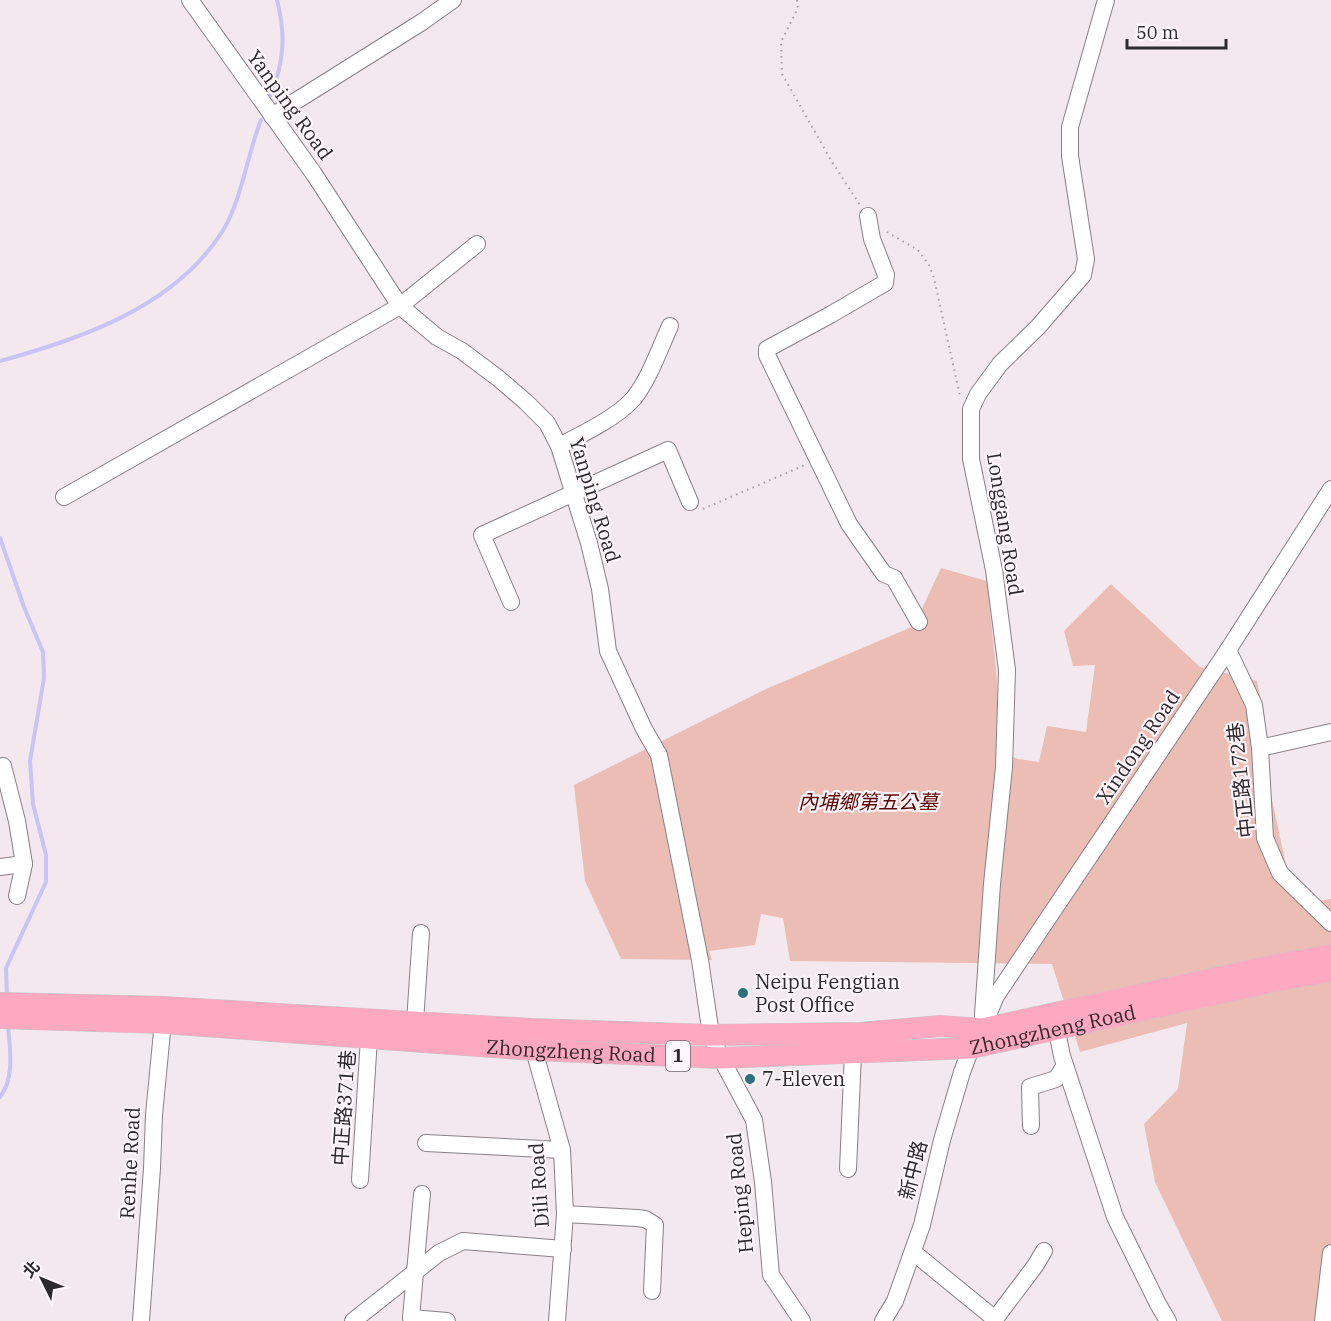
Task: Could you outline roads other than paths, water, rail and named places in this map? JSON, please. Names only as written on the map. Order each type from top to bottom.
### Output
[{"type":"main road","name":"Zhongzheng Road","points":[[164,1015],[369,1038],[534,1050],[721,1058],[971,1048],[1055,1022],[1260,968],[1331,955]]},
{"type":"main road","name":"Zhongzheng Road","points":[[7,1009],[415,1022],[531,1029],[711,1035],[861,1032],[940,1026],[982,1029],[1055,1022],[1331,971]]},
{"type":"street","name":"Yanping Road","points":[[190,0],[314,174],[400,306],[437,337],[462,351],[526,402],[547,423],[559,446],[589,543],[600,589],[608,651],[644,729],[659,755],[700,960],[711,1035],[721,1058]]},
{"type":"street","points":[[272,116],[453,0]]},
{"type":"street","name":"Longgang Road","points":[[982,1029],[992,884],[1004,767],[1007,670],[994,570],[971,459],[971,409],[978,394],[1000,364],[1038,327],[1083,275],[1086,259],[1070,156],[1070,127],[1106,0]]},
{"type":"street","points":[[868,216],[872,238],[886,275],[885,283],[767,349],[766,355],[849,524],[884,574],[894,578],[920,622]]},
{"type":"street","points":[[64,497],[400,306],[477,244]]},
{"type":"street","points":[[559,446],[590,430],[632,399],[647,377],[670,326]]},
{"type":"street","points":[[511,602],[482,536],[668,450],[697,506]]},
{"type":"street","name":"Xindong Road","points":[[982,1029],[996,996],[1228,650],[1331,489]]},
{"type":"street","name":"中正路172巷","points":[[1228,650],[1254,705],[1260,748],[1265,838],[1280,873],[1331,923]]},
{"type":"street","points":[[1260,748],[1331,732]]},
{"type":"street","points":[[3,766],[17,821],[24,864],[17,896]]},
{"type":"street","points":[[0,823],[17,821]]},
{"type":"street","points":[[0,867],[24,864]]},
{"type":"street","points":[[415,1022],[421,933]]},
{"type":"street","name":"Renhe Road","points":[[141,1321],[152,1167],[153,1115],[164,1015]]},
{"type":"street","points":[[1055,1022],[1065,1065],[1115,1217],[1168,1321]]},
{"type":"street","name":"新中路","points":[[883,1321],[895,1301],[913,1252],[922,1225],[942,1140],[971,1048],[982,1029]]},
{"type":"street","name":"中正路371巷","points":[[360,1180],[369,1038]]},
{"type":"street","name":"Dili Road","points":[[534,1050],[562,1150],[565,1214],[557,1321]]},
{"type":"street","points":[[848,1169],[852,1053]]},
{"type":"street","name":"Heping Road","points":[[721,1058],[753,1120],[763,1182],[771,1275],[802,1321]]},
{"type":"street","points":[[1031,1126],[1030,1088],[1056,1079],[1065,1065]]},
{"type":"street","points":[[426,1143],[562,1150]]},
{"type":"street","points":[[422,1194],[411,1318],[447,1321]]},
{"type":"street","points":[[565,1214],[637,1218],[655,1225],[652,1291]]},
{"type":"street","points":[[353,1321],[439,1252],[463,1241],[563,1249]]},
{"type":"street","points":[[913,1252],[995,1319],[1044,1251]]},
{"type":"street","points":[[1323,1321],[1331,1253]]},
{"type":"waterway","points":[[271,95],[279,71],[282,48],[282,25],[277,0]]},
{"type":"waterway","points":[[0,361],[93,330],[152,300],[178,281],[202,258],[229,219],[261,120]]},
{"type":"waterway","points":[[0,538],[24,607],[43,652],[44,678],[30,761],[33,804],[46,855],[46,882],[6,968],[7,998]]},
{"type":"waterway","points":[[0,1097],[10,1072],[8,1026]]},
{"type":"place","name":"Neipu Fengtian Post Office","points":[[743,993]]},
{"type":"place","name":"7-Eleven","points":[[750,1079]]},
{"type":"park label","name":"內埔鄉第五公墓","points":[[868,802]]}]
